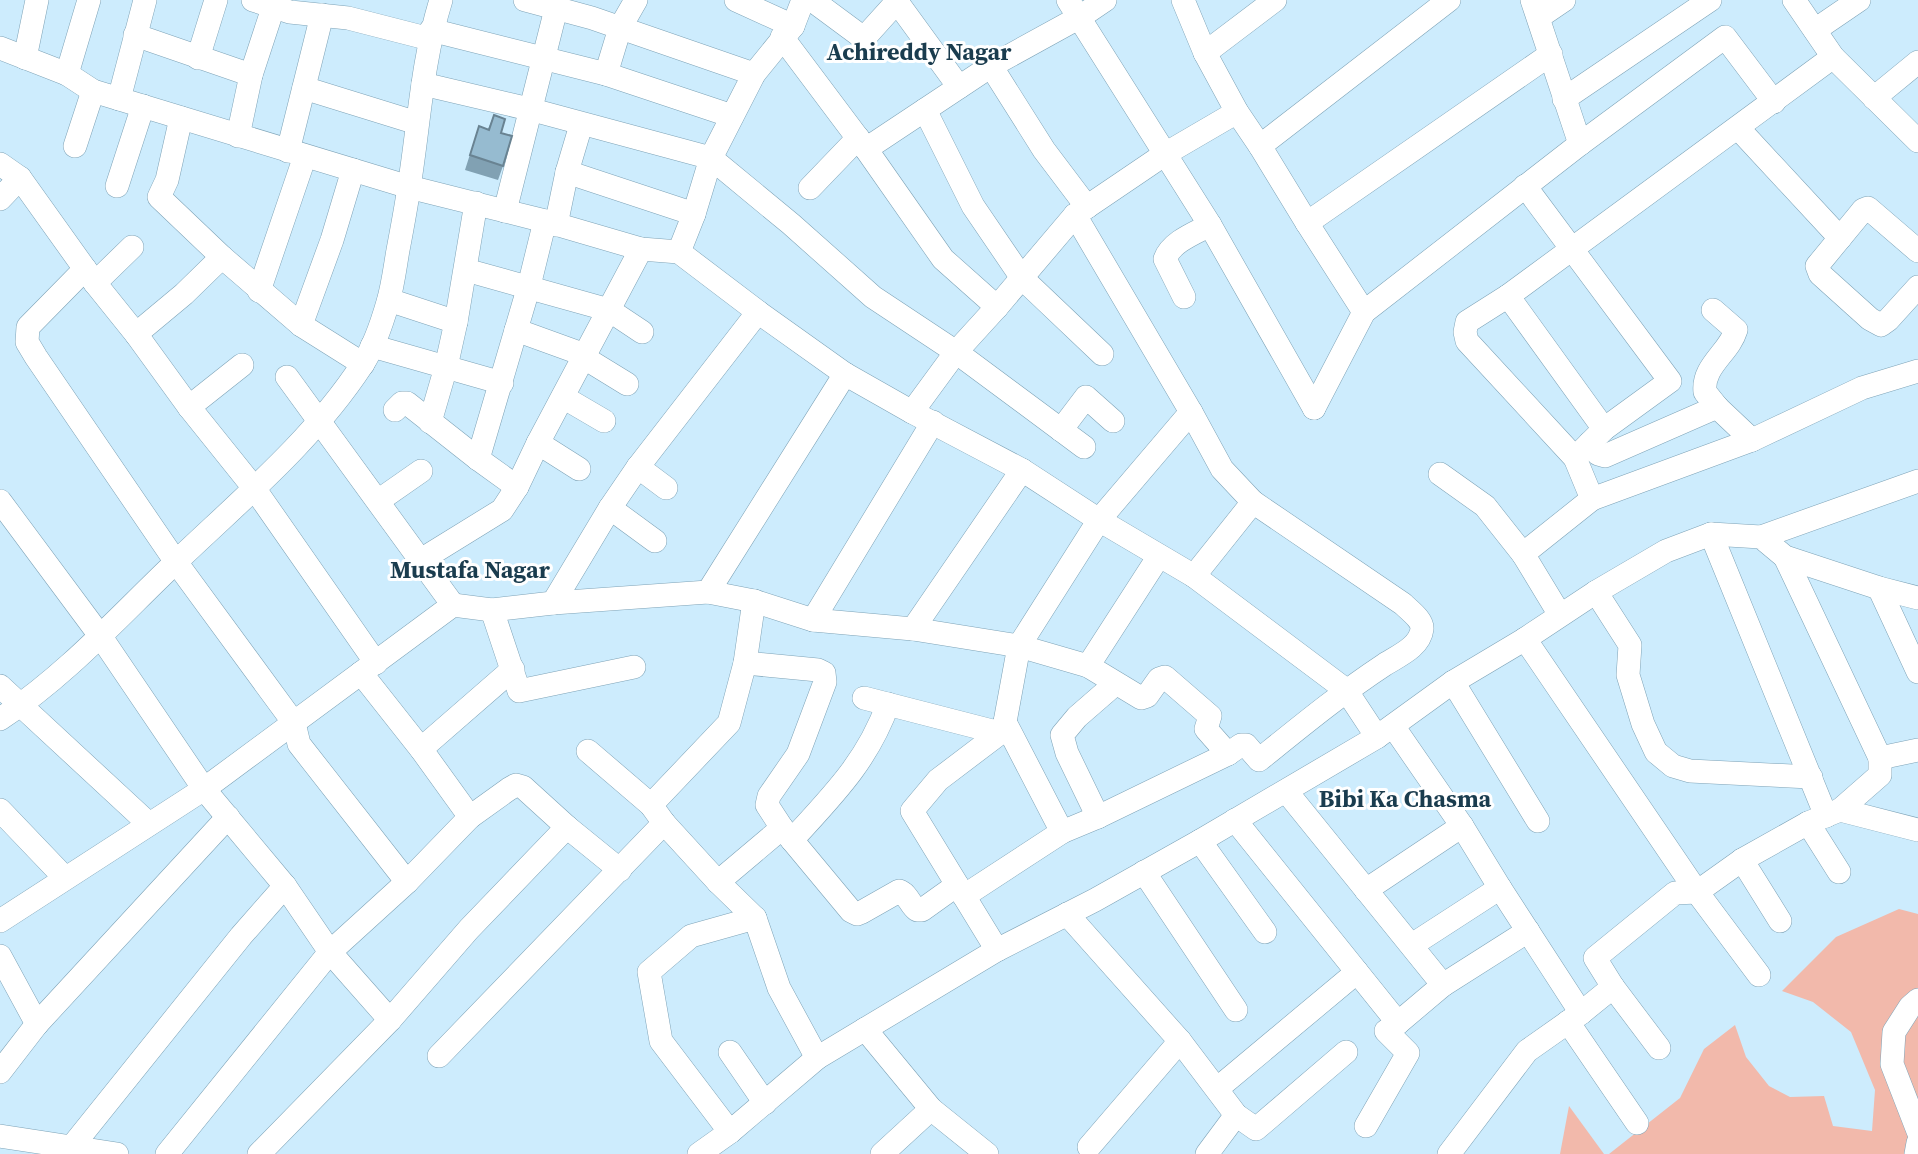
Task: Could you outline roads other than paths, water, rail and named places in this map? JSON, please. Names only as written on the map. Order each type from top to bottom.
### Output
[{"type":"street","points":[[25,58],[37,0]]},
{"type":"street","points":[[67,74],[89,0]]},
{"type":"street","points":[[119,99],[145,0]]},
{"type":"street","points":[[198,58],[216,0]]},
{"type":"street","points":[[0,719],[22,704],[101,636],[254,488],[320,420],[368,355],[388,300],[410,187],[431,34],[441,0]]},
{"type":"street","points":[[524,0],[556,9],[595,9],[620,28],[754,74]]},
{"type":"street","points":[[606,74],[620,28],[636,0]]},
{"type":"street","points":[[736,0],[788,32],[943,259],[997,307]]},
{"type":"street","points":[[679,253],[711,158],[754,74],[788,32],[803,0]]},
{"type":"street","points":[[812,0],[862,37],[866,36],[893,6],[900,6],[959,87]]},
{"type":"street","points":[[810,188],[862,143],[925,110],[1074,8],[1105,0]]},
{"type":"street","points":[[1183,0],[1205,53],[1237,112],[1364,312]]},
{"type":"street","points":[[1205,53],[1275,0]]},
{"type":"street","points":[[1260,146],[1449,0]]},
{"type":"street","points":[[1563,0],[1535,9],[1580,144]]},
{"type":"street","points":[[1564,99],[1710,0]]},
{"type":"street","points":[[1794,0],[1833,57],[1918,141]]},
{"type":"street","points":[[1815,30],[1859,0]]},
{"type":"street","points":[[238,136],[251,75],[278,5],[322,15],[353,9],[431,34],[606,74],[732,117]]},
{"type":"street","points":[[1074,8],[1210,225],[1314,408],[1364,312],[1580,144],[1725,37],[1773,102]]},
{"type":"street","points":[[505,211],[556,9]]},
{"type":"street","points":[[259,290],[296,154],[304,88],[322,15]]},
{"type":"street","points":[[135,35],[251,75]]},
{"type":"street","points":[[0,48],[67,74],[93,90],[296,154],[641,249],[679,253],[845,374],[1023,470],[1099,520],[1194,576],[1346,690],[1385,731],[1462,826],[1528,931],[1574,1018],[1637,1123]]},
{"type":"street","points":[[1307,223],[1551,54]]},
{"type":"street","points":[[1592,499],[1590,443],[1467,341],[1466,322],[1508,296],[1833,57]]},
{"type":"street","points":[[1874,98],[1918,62]]},
{"type":"street","points":[[745,663],[818,670],[825,675],[825,682],[798,754],[769,796],[767,805],[787,834],[844,903],[857,914],[900,891],[904,892],[913,908],[922,910],[1062,832],[1228,754],[1241,744],[1259,760],[1346,690],[1418,643],[1423,625],[1403,604],[1253,502],[1222,469],[1081,211],[991,66]]},
{"type":"street","points":[[423,84],[529,109],[711,158],[873,296],[956,352],[1084,447]]},
{"type":"street","points":[[304,88],[417,123]]},
{"type":"street","points":[[75,146],[93,90]]},
{"type":"street","points":[[117,187],[142,106]]},
{"type":"street","points":[[925,110],[973,206],[1022,278],[1102,354]]},
{"type":"street","points":[[912,412],[956,352],[1081,211],[1165,154],[1237,112]]},
{"type":"street","points":[[181,118],[167,180],[159,197],[222,257],[301,325],[368,355],[446,367],[502,383]]},
{"type":"street","points":[[478,459],[529,286],[581,125]]},
{"type":"street","points":[[1738,128],[1840,238]]},
{"type":"street","points":[[0,164],[20,178],[90,276],[254,488],[421,749],[470,817]]},
{"type":"street","points":[[301,325],[332,240],[353,170]]},
{"type":"street","points":[[567,172],[694,214]]},
{"type":"street","points":[[0,199],[20,178]]},
{"type":"street","points":[[1525,186],[1670,381],[1590,443]]},
{"type":"street","points":[[430,422],[456,322],[476,203]]},
{"type":"street","points":[[1918,251],[1868,208],[1863,210],[1819,262],[1818,269],[1820,274],[1874,322],[1881,325],[1918,287]]},
{"type":"street","points":[[1184,298],[1165,259],[1166,255],[1174,246],[1210,225]]},
{"type":"street","points":[[132,247],[90,276],[28,327],[27,341],[176,562],[294,723],[299,744],[407,882]]},
{"type":"street","points":[[421,559],[502,510],[517,487],[641,249]]},
{"type":"street","points":[[136,334],[184,294],[222,257]]},
{"type":"street","points":[[466,270],[609,310],[642,332]]},
{"type":"street","points":[[1508,296],[1598,454],[1605,456],[1717,407]]},
{"type":"street","points":[[388,300],[456,322]]},
{"type":"street","points":[[1713,310],[1735,330],[1706,375],[1705,391],[1717,407],[1752,440]]},
{"type":"street","points":[[553,603],[638,467],[758,312]]},
{"type":"street","points":[[516,330],[584,356],[627,384]]},
{"type":"street","points":[[189,407],[242,365]]},
{"type":"street","points":[[1523,554],[1592,499],[1752,440],[1862,388],[1918,372]]},
{"type":"street","points":[[708,592],[845,374]]},
{"type":"street","points":[[287,377],[453,605]]},
{"type":"street","points":[[563,397],[604,421]]},
{"type":"street","points":[[1061,430],[1086,397],[1113,421]]},
{"type":"street","points":[[395,410],[402,403],[407,403],[517,487]]},
{"type":"street","points":[[997,950],[912,811],[938,780],[1002,728],[1019,646],[1099,520],[1191,412]]},
{"type":"street","points":[[813,620],[933,422]]},
{"type":"street","points":[[538,443],[579,469]]},
{"type":"street","points":[[638,467],[666,488]]},
{"type":"street","points":[[913,629],[1023,470]]},
{"type":"street","points":[[379,501],[421,471]]},
{"type":"street","points":[[1440,474],[1485,506],[1523,554],[1560,615]]},
{"type":"street","points":[[699,1154],[730,1132],[817,1058],[997,950],[1144,872],[1286,791],[1385,731],[1452,682],[1666,551],[1711,534],[1761,537],[1918,481]]},
{"type":"street","points":[[0,501],[101,636],[204,789],[285,886],[330,952],[390,1020]]},
{"type":"street","points":[[1194,576],[1253,502]]},
{"type":"street","points":[[610,508],[655,541]]},
{"type":"street","points":[[1711,534],[1811,777],[1825,817],[1839,872]]},
{"type":"street","points":[[1761,537],[1785,557],[1918,598]]},
{"type":"street","points":[[1088,666],[1159,556]]},
{"type":"street","points":[[1659,1048],[1613,988],[1595,958],[1675,893],[1697,892],[1742,860],[1825,817],[1880,775],[1880,758],[1785,557]]},
{"type":"street","points":[[1879,588],[1918,672]]},
{"type":"street","points":[[1,918],[204,789],[453,605],[492,610],[708,592],[754,601],[813,620],[913,629],[1019,646],[1088,666],[1141,698],[1144,698],[1159,679],[1165,677],[1210,716],[1206,729],[1228,754]]},
{"type":"street","points":[[1596,592],[1630,645],[1628,674],[1643,724],[1656,752],[1673,766],[1690,771],[1811,777]]},
{"type":"street","points":[[439,1056],[620,870],[658,814],[729,723],[745,663],[754,601]]},
{"type":"street","points":[[492,610],[519,691],[634,667]]},
{"type":"street","points":[[1525,639],[1697,892],[1759,975]]},
{"type":"street","points":[[421,749],[513,668]]},
{"type":"street","points":[[1452,682],[1538,821]]},
{"type":"street","points":[[1098,817],[1067,752],[1062,735],[1077,717],[1115,684]]},
{"type":"street","points":[[0,686],[149,824]]},
{"type":"street","points":[[864,698],[1002,728],[1062,832]]},
{"type":"street","points":[[718,882],[787,834],[840,788],[877,734],[888,705]]},
{"type":"street","points":[[1880,758],[1918,750]]},
{"type":"street","points":[[588,751],[658,814],[718,882],[755,918],[779,988],[817,1058]]},
{"type":"street","points":[[167,1154],[330,952],[407,882],[470,817],[509,789],[516,785],[523,787],[620,870]]},
{"type":"street","points":[[1286,791],[1443,985]]},
{"type":"street","points":[[0,810],[65,878]]},
{"type":"street","points":[[0,1072],[37,1024],[228,817]]},
{"type":"street","points":[[1825,817],[1918,830]]},
{"type":"street","points":[[1235,820],[1398,1023]]},
{"type":"street","points":[[1366,890],[1462,826]]},
{"type":"street","points":[[259,1154],[390,1020],[469,929],[567,827]]},
{"type":"street","points":[[1200,841],[1265,932]]},
{"type":"street","points":[[1742,860],[1780,921]]},
{"type":"street","points":[[1144,872],[1236,1010]]},
{"type":"street","points":[[69,1150],[241,936],[285,886]]},
{"type":"street","points":[[1412,945],[1500,888]]},
{"type":"street","points":[[1067,914],[1180,1041],[1236,1115],[1256,1129],[1346,1052]]},
{"type":"street","points":[[730,1132],[661,1041],[649,972],[691,936],[755,918]]},
{"type":"street","points":[[1366,1126],[1408,1053],[1386,1031],[1443,985],[1528,931]]},
{"type":"street","points":[[0,956],[37,1024]]},
{"type":"street","points":[[1217,1088],[1357,972]]},
{"type":"street","points":[[1449,1154],[1527,1051],[1613,988]]},
{"type":"street","points":[[1918,1000],[1910,1007],[1894,1032],[1892,1064],[1918,1131]]},
{"type":"street","points":[[865,1029],[931,1109],[984,1153]]},
{"type":"street","points":[[1089,1147],[1180,1041]]},
{"type":"street","points":[[730,1052],[765,1103]]},
{"type":"street","points":[[882,1154],[931,1109]]},
{"type":"street","points":[[1207,1154],[1236,1115]]},
{"type":"street","points":[[0,1136],[69,1150],[117,1154]]},
{"type":"street","points":[[1916,1154],[1918,1143]]},
{"type":"district","name":"Achireddy Nagar","points":[[919,52]]},
{"type":"district","name":"Mustafa Nagar","points":[[470,570]]},
{"type":"district","name":"Bibi Ka Chasma","points":[[1405,799]]}]
